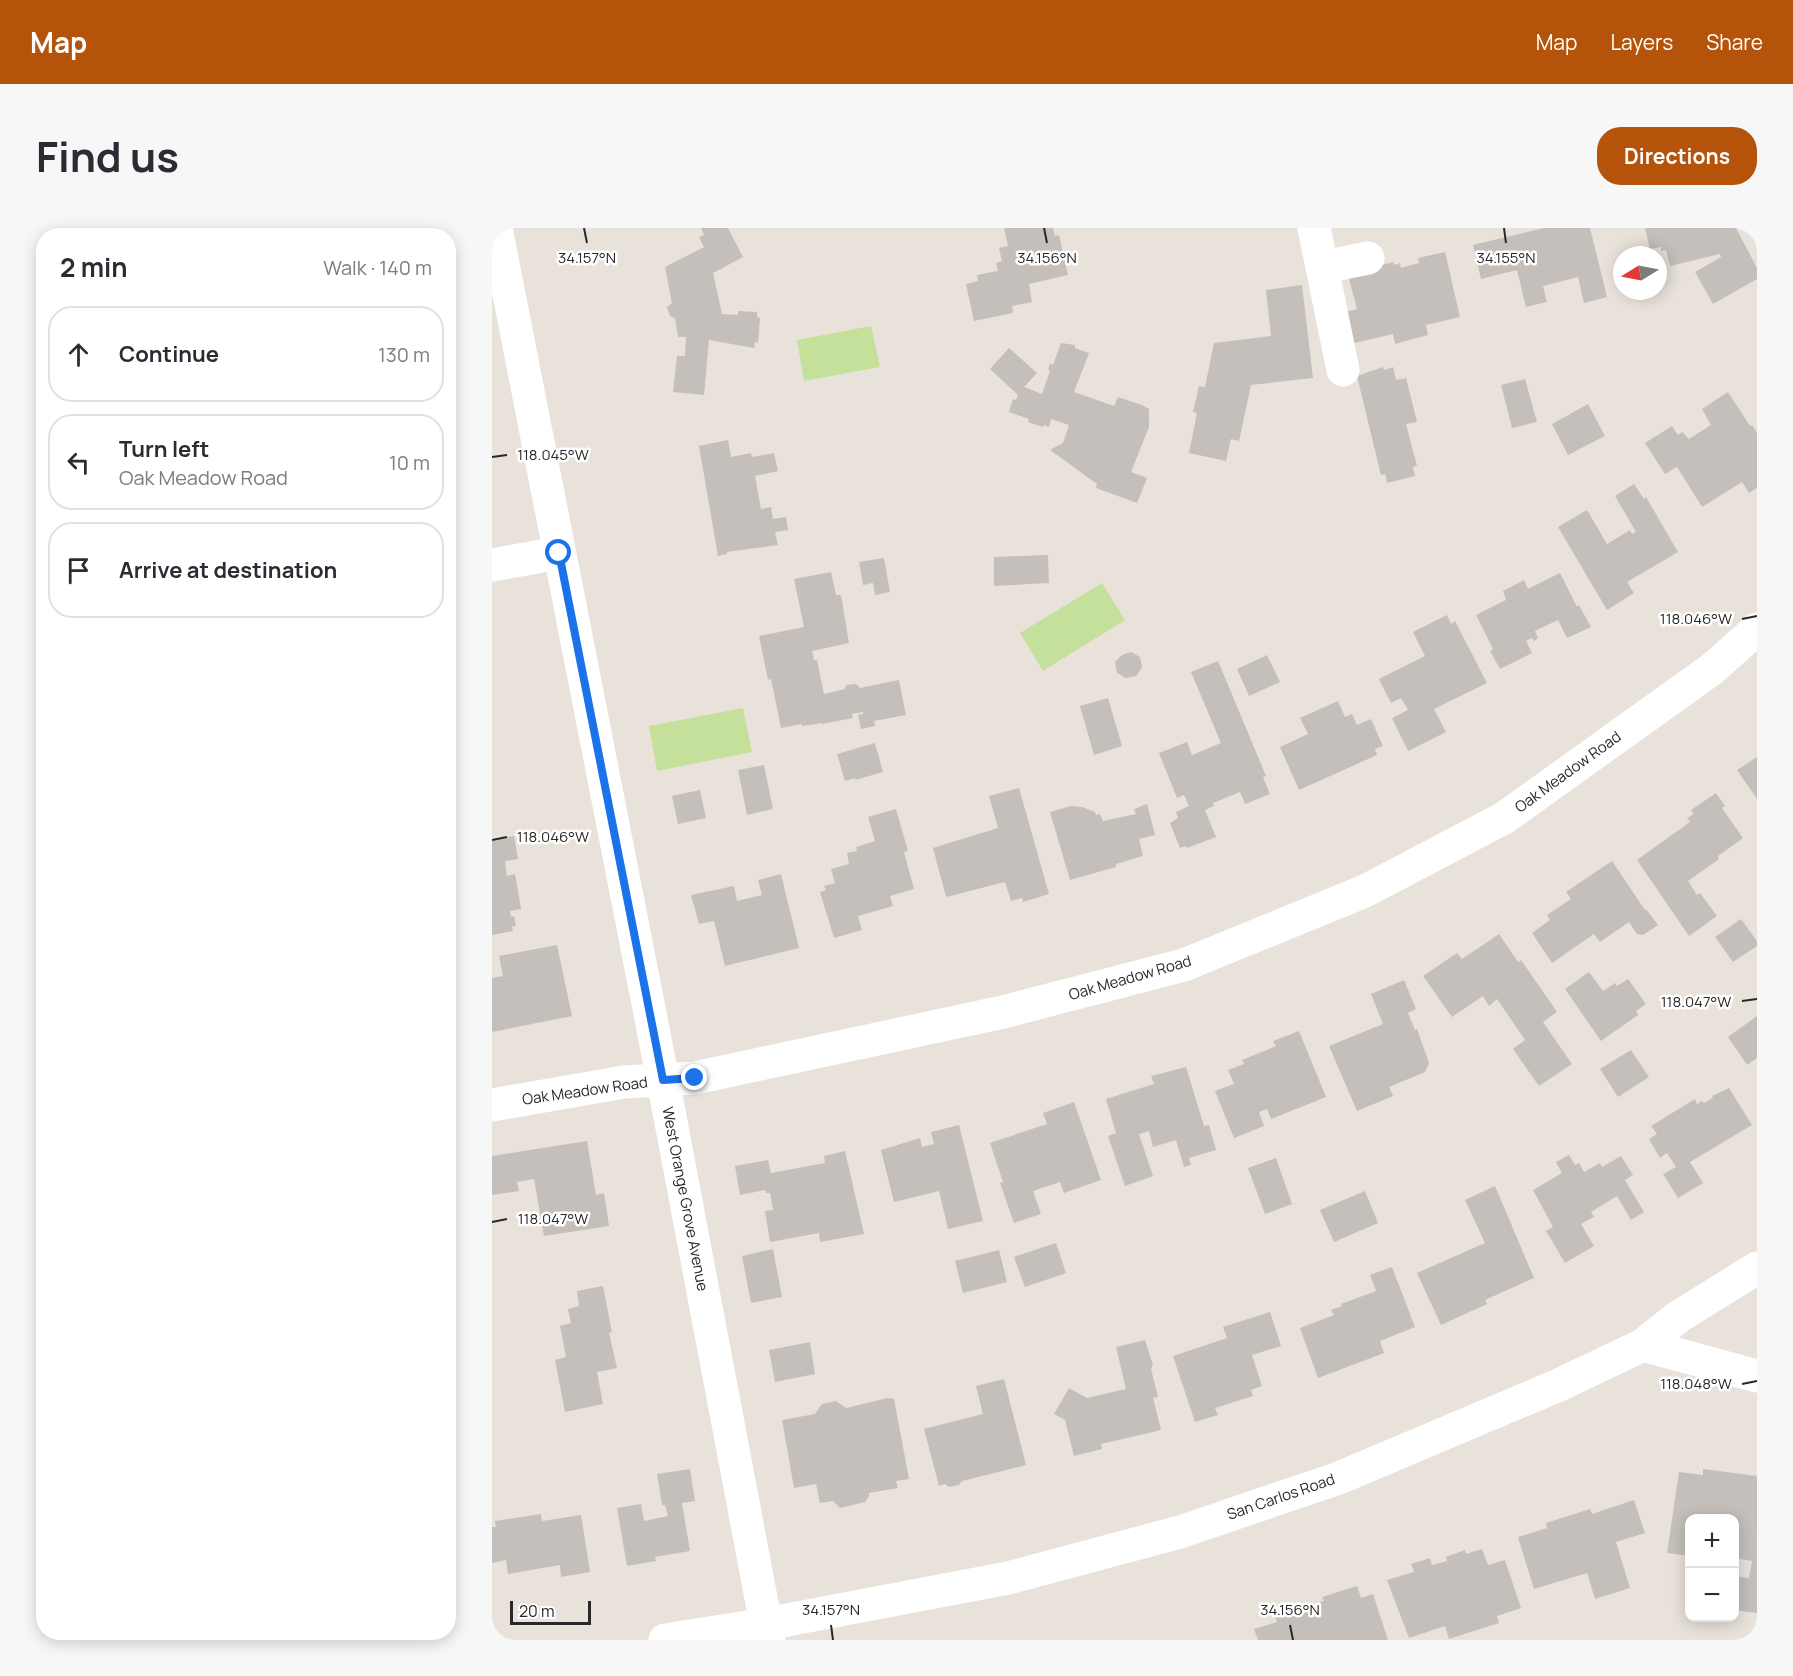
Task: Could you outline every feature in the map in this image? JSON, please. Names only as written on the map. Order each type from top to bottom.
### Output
[{"type":"street","name":"West Orange Grove Avenue","points":[[496,228],[663,1080],[767,1632]]},
{"type":"street","points":[[1314,228],[1343,370]]},
{"type":"street","points":[[1322,264],[1334,265],[1368,258]]},
{"type":"street","points":[[492,565],[559,553]]},
{"type":"street","name":"Oak Meadow Road","points":[[492,1105],[624,1082],[695,1078],[1004,1012],[1184,965],[1365,891],[1504,818],[1712,669],[1757,629]]},
{"type":"street","name":"San Carlos Road","points":[[665,1640],[767,1632],[1008,1578],[1180,1532],[1339,1478],[1559,1384],[1643,1345],[1678,1317],[1757,1268]]},
{"type":"street","points":[[1643,1345],[1757,1376]]},
{"type":"green space","points":[[871,326],[880,367],[804,381],[797,340]]},
{"type":"green space","points":[[1102,583],[1125,620],[1043,671],[1020,633]]},
{"type":"green space","points":[[743,708],[752,752],[657,771],[649,726]]},
{"type":"building","points":[[701,228],[728,228],[743,257],[713,273],[722,314],[738,315],[738,311],[757,312],[757,317],[760,318],[758,343],[755,342],[754,348],[709,340],[704,395],[673,392],[677,356],[685,356],[686,337],[678,337],[675,318],[670,316],[667,307],[672,303],[665,267],[704,247],[699,237],[704,235]]},
{"type":"building","points":[[1004,228],[1053,228],[1055,236],[1059,235],[1068,275],[1029,284],[1032,302],[1012,306],[1013,313],[974,321],[966,284],[978,281],[977,275],[998,271],[996,263],[1002,261],[999,248],[1008,246]]},
{"type":"building","points":[[1544,228],[1590,228],[1607,297],[1584,303],[1578,277],[1543,286],[1547,302],[1526,307],[1517,270],[1481,279],[1473,245]]},
{"type":"building","points":[[1645,228],[1736,228],[1757,268],[1757,279],[1713,304],[1695,272],[1721,257],[1720,254],[1670,266],[1667,246],[1649,246]]},
{"type":"building","points":[[1445,252],[1460,317],[1426,325],[1428,335],[1395,344],[1393,334],[1350,344],[1342,313],[1357,309],[1348,275],[1393,262],[1394,265],[1400,263],[1401,268],[1419,263],[1418,258]]},
{"type":"building","points":[[1302,285],[1313,378],[1251,385],[1239,441],[1231,439],[1226,461],[1189,453],[1197,413],[1193,412],[1199,386],[1205,387],[1214,343],[1271,336],[1266,290]]},
{"type":"building","points":[[1061,343],[1075,345],[1075,348],[1089,353],[1074,392],[1114,406],[1118,397],[1149,409],[1149,427],[1131,472],[1147,478],[1137,503],[1096,488],[1097,484],[1050,450],[1063,443],[1069,425],[1051,419],[1049,427],[1044,425],[1043,427],[1009,412],[1013,399],[1016,400],[1018,395],[990,369],[1009,348],[1037,373],[1024,387],[1042,394],[1050,371],[1048,370],[1050,363],[1053,365]]},
{"type":"building","points":[[1383,367],[1384,370],[1393,367],[1396,380],[1406,378],[1417,422],[1406,424],[1417,466],[1413,467],[1415,476],[1387,483],[1385,474],[1381,475],[1357,376]]},
{"type":"building","points":[[1525,379],[1537,422],[1512,428],[1501,385]]},
{"type":"building","points":[[1728,392],[1757,433],[1757,488],[1749,493],[1742,482],[1702,507],[1677,467],[1665,474],[1645,443],[1672,426],[1678,435],[1682,432],[1689,439],[1711,425],[1702,409]]},
{"type":"building","points":[[1588,404],[1605,436],[1568,455],[1552,424]]},
{"type":"building","points":[[728,440],[731,457],[751,453],[752,457],[774,453],[778,471],[755,476],[761,509],[771,507],[773,519],[786,517],[788,530],[775,532],[778,545],[727,552],[727,554],[718,556],[699,446]]},
{"type":"building","points":[[1634,484],[1644,499],[1646,497],[1678,552],[1627,582],[1634,593],[1607,610],[1558,527],[1587,510],[1607,544],[1630,530],[1632,534],[1636,532],[1615,496]]},
{"type":"building","points":[[1048,555],[1049,583],[994,586],[994,557]]},
{"type":"building","points":[[884,558],[890,592],[875,595],[873,583],[863,585],[859,562]]},
{"type":"building","points":[[831,572],[836,595],[841,595],[849,643],[812,651],[814,660],[817,660],[824,694],[845,689],[846,685],[856,684],[860,688],[899,680],[906,715],[874,721],[875,726],[861,729],[858,715],[863,712],[852,714],[853,718],[781,728],[759,636],[804,627],[794,579]]},
{"type":"building","points":[[1560,573],[1577,607],[1579,605],[1591,627],[1567,638],[1558,620],[1535,631],[1538,638],[1534,641],[1532,638],[1526,641],[1532,653],[1500,669],[1490,651],[1493,649],[1476,615],[1506,600],[1503,591],[1524,580],[1528,589]]},
{"type":"building","points":[[1447,615],[1451,624],[1455,621],[1487,683],[1434,709],[1446,732],[1408,751],[1392,718],[1408,710],[1401,698],[1391,703],[1379,679],[1425,656],[1413,632]]},
{"type":"building","points":[[1131,652],[1140,657],[1142,668],[1136,676],[1126,678],[1117,673],[1115,662],[1122,655]]},
{"type":"building","points":[[1267,655],[1280,682],[1249,696],[1237,669]]},
{"type":"building","points":[[1218,661],[1266,776],[1263,777],[1270,794],[1245,804],[1240,792],[1213,803],[1214,806],[1205,810],[1216,837],[1187,848],[1186,846],[1180,848],[1170,823],[1178,818],[1176,812],[1189,806],[1184,795],[1177,798],[1159,753],[1187,742],[1192,755],[1221,743],[1191,672]]},
{"type":"building","points":[[1108,698],[1122,746],[1094,755],[1080,706]]},
{"type":"building","points":[[1338,701],[1345,717],[1352,714],[1357,725],[1371,719],[1383,746],[1375,749],[1377,755],[1299,790],[1280,747],[1308,734],[1300,718]]},
{"type":"building","points":[[875,743],[883,772],[845,781],[837,754]]},
{"type":"building","points":[[1757,757],[1757,799],[1737,770]]},
{"type":"building","points":[[764,765],[773,809],[747,815],[738,770]]},
{"type":"building","points":[[1019,788],[1049,894],[1023,902],[1022,898],[1011,901],[1005,882],[946,897],[933,848],[998,828],[989,796]]},
{"type":"building","points":[[700,790],[706,818],[678,824],[672,796]]},
{"type":"building","points":[[1716,793],[1725,806],[1722,808],[1743,838],[1688,881],[1697,895],[1700,893],[1717,916],[1689,936],[1637,860],[1690,822],[1687,818],[1694,814],[1691,810]]},
{"type":"building","points":[[1147,804],[1155,835],[1139,839],[1143,856],[1116,864],[1116,867],[1070,880],[1050,812],[1071,806],[1082,807],[1095,812],[1096,815],[1100,814],[1103,821],[1136,814],[1134,809]]},
{"type":"building","points":[[896,809],[908,851],[904,852],[914,889],[890,896],[893,906],[858,916],[862,930],[834,938],[820,892],[826,890],[824,886],[835,883],[831,869],[849,864],[847,853],[857,851],[856,847],[875,841],[868,817]]},
{"type":"building","points":[[514,836],[518,859],[505,861],[507,876],[515,874],[521,909],[510,911],[511,917],[514,916],[516,926],[512,927],[513,931],[492,935],[492,840]]},
{"type":"building","points":[[1612,861],[1645,910],[1658,925],[1643,935],[1637,934],[1629,922],[1600,942],[1594,934],[1552,963],[1532,933],[1550,920],[1547,915],[1571,899],[1566,892]]},
{"type":"building","points":[[781,874],[799,948],[725,966],[714,921],[699,924],[691,895],[734,886],[737,901],[762,895],[758,880]]},
{"type":"building","points":[[1741,919],[1757,941],[1757,946],[1733,962],[1715,937]]},
{"type":"building","points":[[1499,934],[1518,962],[1521,960],[1557,1012],[1543,1022],[1572,1064],[1539,1086],[1513,1049],[1525,1040],[1497,999],[1489,1006],[1483,996],[1452,1017],[1423,976],[1457,953],[1462,959]]},
{"type":"building","points":[[557,945],[572,1016],[492,1032],[492,978],[503,976],[499,956]]},
{"type":"building","points":[[1589,972],[1603,991],[1615,983],[1617,986],[1628,979],[1646,1004],[1636,1011],[1638,1015],[1601,1041],[1565,989]]},
{"type":"building","points":[[1404,980],[1416,1009],[1408,1013],[1415,1030],[1417,1029],[1429,1063],[1425,1072],[1389,1087],[1393,1096],[1357,1111],[1329,1046],[1383,1024],[1371,994]]},
{"type":"building","points":[[1757,1016],[1757,1058],[1747,1065],[1728,1037]]},
{"type":"building","points":[[1299,1031],[1326,1097],[1271,1119],[1267,1109],[1259,1112],[1264,1126],[1234,1138],[1215,1091],[1234,1084],[1228,1070],[1244,1064],[1242,1060],[1276,1046],[1273,1041]]},
{"type":"building","points":[[1631,1050],[1649,1077],[1618,1097],[1600,1069]]},
{"type":"building","points":[[1186,1067],[1204,1126],[1209,1125],[1216,1150],[1189,1158],[1191,1165],[1184,1167],[1176,1140],[1153,1147],[1149,1131],[1139,1134],[1153,1176],[1125,1186],[1108,1136],[1116,1133],[1106,1099],[1154,1084],[1151,1076]]},
{"type":"building","points":[[1729,1088],[1752,1125],[1690,1162],[1703,1183],[1678,1198],[1663,1174],[1676,1167],[1667,1153],[1660,1158],[1649,1139],[1657,1134],[1651,1126],[1695,1099],[1697,1104],[1702,1101],[1704,1103],[1713,1098],[1712,1096]]},
{"type":"building","points":[[1074,1102],[1101,1180],[1064,1193],[1060,1182],[1033,1191],[1041,1214],[1014,1223],[1000,1183],[1003,1182],[990,1143],[1047,1124],[1043,1113]]},
{"type":"building","points":[[959,1125],[983,1221],[948,1229],[939,1191],[894,1202],[881,1150],[920,1138],[922,1147],[934,1144],[931,1132]]},
{"type":"building","points":[[587,1141],[596,1195],[604,1193],[609,1226],[544,1236],[534,1179],[517,1182],[519,1191],[492,1195],[492,1156]]},
{"type":"building","points":[[845,1151],[864,1234],[820,1242],[819,1233],[770,1242],[765,1211],[773,1210],[770,1193],[766,1193],[765,1190],[740,1195],[735,1166],[768,1160],[771,1173],[825,1163],[824,1156]]},
{"type":"building","points":[[1569,1155],[1575,1165],[1579,1163],[1584,1172],[1600,1163],[1602,1167],[1621,1156],[1633,1175],[1625,1180],[1644,1212],[1631,1220],[1617,1196],[1591,1212],[1594,1217],[1581,1224],[1594,1246],[1565,1263],[1546,1231],[1553,1227],[1533,1190],[1562,1173],[1556,1162]]},
{"type":"building","points":[[1276,1158],[1292,1204],[1265,1214],[1248,1168]]},
{"type":"building","points":[[1495,1186],[1534,1278],[1485,1300],[1487,1304],[1441,1325],[1417,1273],[1485,1243],[1465,1200]]},
{"type":"building","points":[[1365,1191],[1378,1223],[1334,1242],[1320,1210]]},
{"type":"building","points":[[1056,1243],[1066,1273],[1025,1287],[1014,1257]]},
{"type":"building","points":[[773,1249],[782,1297],[751,1303],[742,1256]]},
{"type":"building","points":[[999,1250],[1007,1282],[963,1293],[955,1261]]},
{"type":"building","points":[[1392,1267],[1415,1327],[1380,1341],[1384,1353],[1318,1378],[1300,1328],[1334,1315],[1331,1310],[1342,1306],[1341,1304],[1376,1291],[1370,1275]]},
{"type":"building","points":[[603,1286],[612,1332],[609,1333],[617,1368],[597,1372],[603,1404],[565,1412],[555,1360],[566,1357],[560,1326],[571,1323],[568,1309],[579,1306],[577,1291]]},
{"type":"building","points":[[1270,1312],[1281,1346],[1252,1355],[1262,1386],[1251,1390],[1253,1396],[1215,1408],[1218,1415],[1195,1422],[1173,1356],[1227,1338],[1223,1327]]},
{"type":"building","points":[[1145,1340],[1153,1365],[1151,1369],[1158,1397],[1153,1398],[1161,1430],[1101,1444],[1102,1449],[1074,1456],[1065,1420],[1054,1414],[1069,1388],[1087,1398],[1126,1389],[1116,1347]]},
{"type":"building","points":[[810,1342],[815,1374],[775,1382],[769,1350]]},
{"type":"building","points":[[1004,1379],[1026,1465],[962,1481],[959,1485],[939,1486],[924,1429],[983,1414],[976,1386]]},
{"type":"building","points":[[887,1398],[894,1399],[909,1479],[896,1481],[898,1488],[869,1493],[865,1502],[840,1508],[833,1501],[820,1503],[816,1484],[794,1488],[782,1420],[815,1414],[822,1404],[836,1401],[846,1408]]},
{"type":"building","points":[[690,1469],[695,1501],[682,1503],[690,1551],[655,1557],[656,1561],[627,1566],[617,1508],[641,1504],[644,1521],[668,1516],[665,1505],[662,1505],[657,1474]]},
{"type":"building","points":[[1703,1469],[1757,1476],[1757,1613],[1739,1611],[1739,1577],[1749,1578],[1752,1561],[1739,1559],[1739,1514],[1685,1514],[1685,1555],[1667,1553],[1679,1472],[1703,1475]]},
{"type":"building","points":[[1634,1500],[1645,1533],[1616,1542],[1630,1588],[1595,1599],[1587,1573],[1534,1589],[1518,1537],[1547,1528],[1546,1523],[1590,1509],[1592,1514]]},
{"type":"building","points":[[541,1514],[542,1521],[581,1515],[590,1572],[561,1577],[560,1565],[508,1574],[506,1560],[492,1563],[492,1527],[496,1527],[495,1521]]},
{"type":"building","points":[[1482,1549],[1488,1565],[1505,1560],[1521,1608],[1497,1616],[1499,1623],[1449,1639],[1445,1626],[1409,1638],[1387,1580],[1414,1572],[1411,1564],[1430,1558],[1432,1565],[1447,1561],[1446,1557],[1465,1550],[1466,1554]]},
{"type":"building","points":[[1357,1586],[1361,1598],[1373,1594],[1388,1640],[1258,1640],[1254,1629],[1277,1622],[1275,1617],[1324,1601],[1322,1597]]},
{"type":"route","points":[[559,553],[663,1080],[695,1078]]}]
